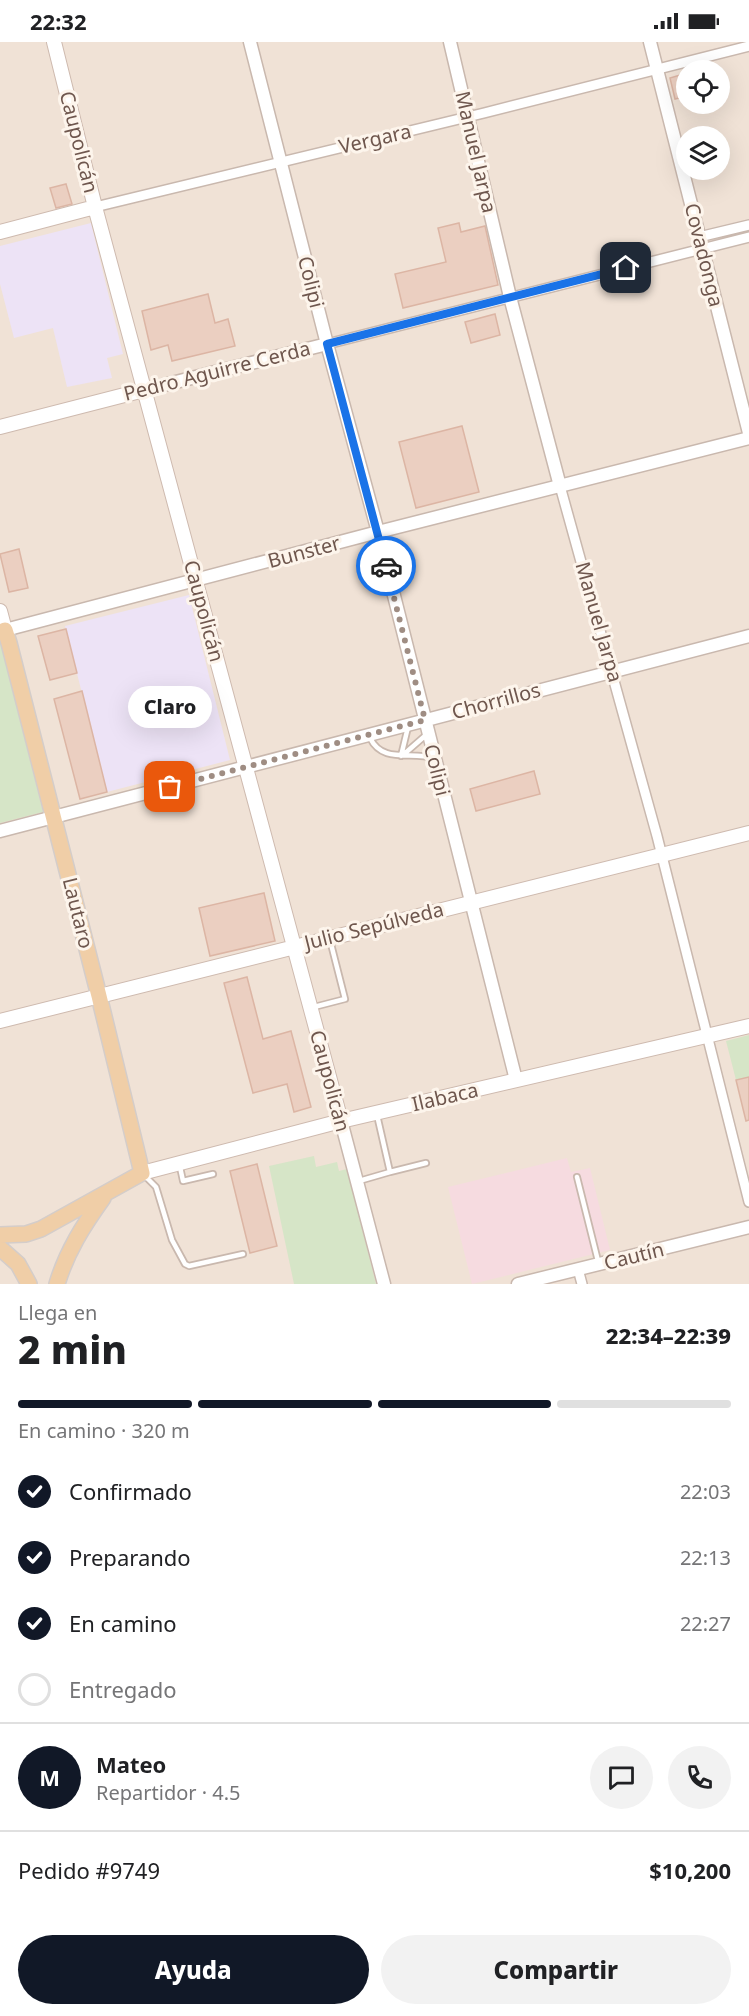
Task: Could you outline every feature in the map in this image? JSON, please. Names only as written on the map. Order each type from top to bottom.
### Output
[{"type":"main road","name":"Caupolicán","points":[[54,42],[95,207],[340,1120]]},
{"type":"main road","name":"Vergara","points":[[0,232],[95,207]]},
{"type":"main road","name":"Pedro Aguirre Cerda","points":[[0,427],[144,390]]},
{"type":"main road","name":"Lautaro","points":[[0,611],[3,631],[54,818],[142,1173]]},
{"type":"main road","name":"Julio Sepúlveda","points":[[0,1021],[749,833]]},
{"type":"main road","name":"Ilabaca","points":[[142,1173],[340,1120],[749,1026]]},
{"type":"main road","points":[[0,1235],[26,1234],[40,1229],[104,1196],[142,1173]]},
{"type":"main road","points":[[57,1284],[78,1232],[104,1196]]},
{"type":"main road","points":[[0,1248],[18,1264],[29,1284]]},
{"type":"street","name":"Colipi","points":[[250,42],[327,344],[378,532],[516,1080]]},
{"type":"street","name":"Manuel Jarpa","points":[[450,42],[510,297],[662,855],[749,1202]]},
{"type":"street","name":"Covadonga","points":[[651,42],[749,433]]},
{"type":"street","name":"Vergara","points":[[95,207],[749,46]]},
{"type":"street","name":"Pedro Aguirre Cerda","points":[[144,390],[510,297],[700,243],[749,225]]},
{"type":"street","name":"Pedro Aguirre Cerda","points":[[700,243],[749,237]]},
{"type":"street","name":"Bunster","points":[[3,631],[378,532],[749,438]]},
{"type":"street","name":"Chorrillos","points":[[0,831],[749,636]]},
{"type":"street","name":"Caupolicán","points":[[340,1120],[384,1284]]},
{"type":"street","name":"Cautín","points":[[518,1284],[749,1227]]},
{"type":"street","points":[[578,1269],[582,1284]]},
{"type":"lane","points":[[401,756],[409,724]]},
{"type":"lane","points":[[401,756],[428,733]]},
{"type":"lane","points":[[369,735],[380,751],[387,754],[401,756],[417,754],[434,758]]},
{"type":"lane","points":[[310,1008],[345,999],[329,938]]},
{"type":"lane","points":[[376,1112],[390,1172]]},
{"type":"lane","points":[[179,1162],[183,1181],[213,1174]]},
{"type":"lane","points":[[357,1182],[426,1162]]},
{"type":"lane","points":[[142,1173],[156,1187],[169,1233],[185,1264],[189,1266],[243,1254]]},
{"type":"lane","points":[[577,1177],[599,1264]]},
{"type":"shaded area","points":[[0,42],[749,42],[749,1284],[0,1284]]},
{"type":"shaded area","points":[[91,223],[123,354],[107,358],[112,378],[67,387],[53,328],[14,338],[0,284],[0,246]]},
{"type":"shaded area","points":[[189,595],[230,760],[107,792],[65,626]]},
{"type":"shaded area","points":[[567,1158],[571,1172],[590,1168],[610,1250],[472,1284],[448,1187]]},
{"type":"green space","points":[[0,640],[43,812],[0,823]]},
{"type":"green space","points":[[749,1035],[749,1077],[736,1080],[726,1041]]},
{"type":"green space","points":[[314,1156],[316,1167],[337,1162],[339,1171],[347,1169],[376,1284],[294,1284],[269,1166]]},
{"type":"building","points":[[676,76],[676,99],[675,99],[670,78]]},
{"type":"building","points":[[66,184],[72,204],[56,208],[50,188]]},
{"type":"building","points":[[459,223],[461,232],[485,226],[498,285],[403,308],[395,274],[446,262],[438,228]]},
{"type":"building","points":[[208,294],[215,323],[228,319],[235,346],[172,361],[168,345],[151,350],[142,311]]},
{"type":"building","points":[[495,314],[500,335],[471,343],[465,322]]},
{"type":"building","points":[[462,426],[479,492],[416,508],[399,442]]},
{"type":"building","points":[[19,549],[28,588],[9,592],[0,554]]},
{"type":"building","points":[[66,629],[77,673],[50,680],[38,636]]},
{"type":"building","points":[[82,691],[107,792],[80,799],[54,699]]},
{"type":"building","points":[[534,771],[540,794],[476,811],[470,789]]},
{"type":"building","points":[[264,893],[275,941],[210,956],[199,908]]},
{"type":"building","points":[[247,977],[263,1039],[291,1031],[311,1107],[294,1112],[287,1084],[253,1093],[224,983]]},
{"type":"building","points":[[749,1077],[749,1120],[746,1121],[736,1080]]},
{"type":"building","points":[[257,1164],[277,1246],[250,1253],[230,1171]]},
{"type":"way so far","points":[[170,787],[425,720],[386,566]]},
{"type":"place","name":"Claro","points":[[170,787]]},
{"type":"route","points":[[386,566],[327,344],[626,268]]}]
